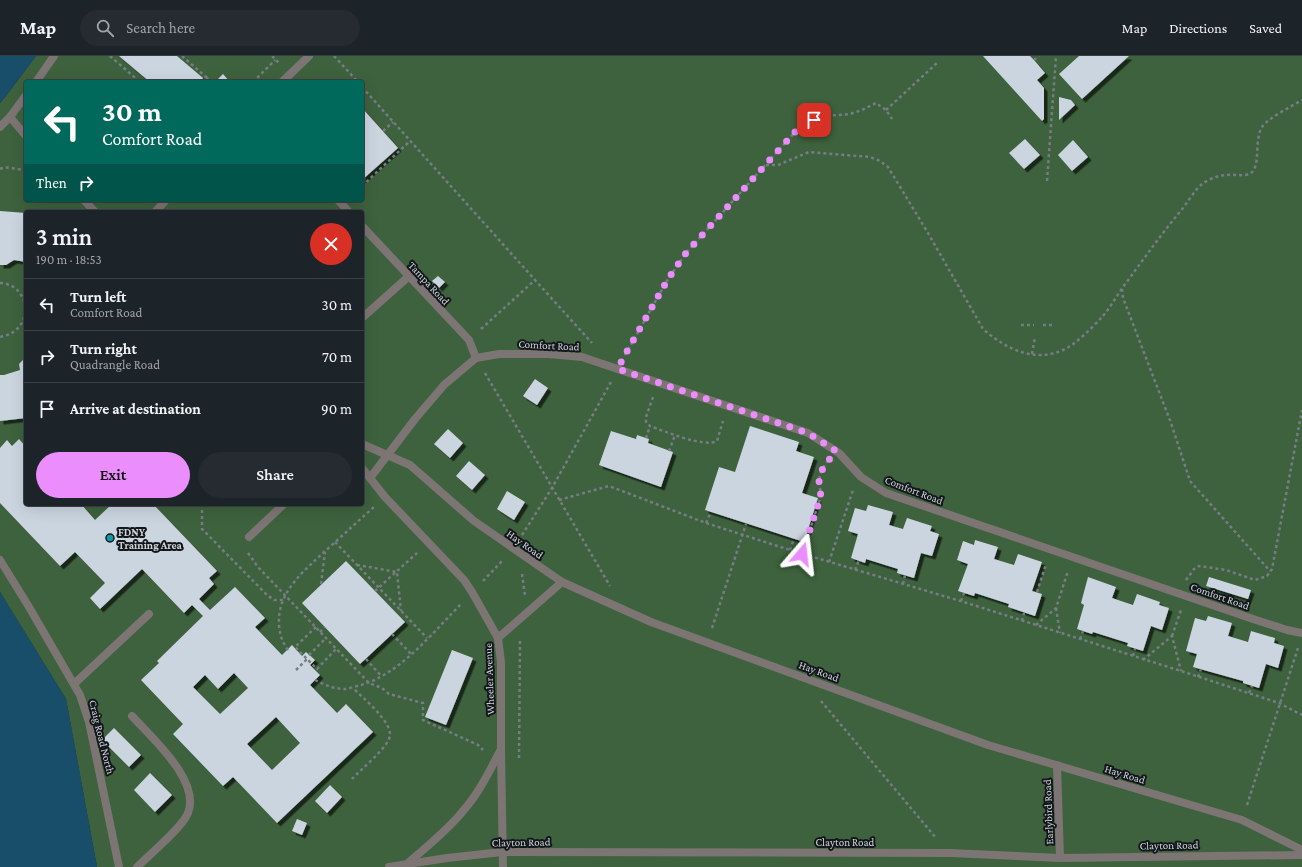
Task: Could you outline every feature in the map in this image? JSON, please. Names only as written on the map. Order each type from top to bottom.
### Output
[{"type":"street","points":[[37,80],[54,56]]},
{"type":"street","points":[[284,80],[309,56]]},
{"type":"street","points":[[0,127],[10,117],[24,98]]},
{"type":"street","points":[[10,117],[24,134]]},
{"type":"street","points":[[86,202],[93,210]]},
{"type":"street","points":[[157,210],[164,202]]},
{"type":"street","points":[[340,202],[347,210]]},
{"type":"street","name":"Tampa Road","points":[[364,228],[408,277],[469,340],[476,358]]},
{"type":"street","points":[[364,316],[408,277]]},
{"type":"street","name":"Comfort Road","points":[[476,358],[499,354],[548,354],[582,357],[616,368],[808,433],[836,451],[864,479],[886,493],[1183,595],[1287,630],[1302,633]]},
{"type":"street","points":[[370,478],[415,419],[444,386],[476,358]]},
{"type":"street","name":"Hay Road","points":[[364,445],[410,465],[474,521],[562,582],[651,622],[988,745],[1242,820],[1302,850]]},
{"type":"street","name":"Wheeler Avenue","points":[[364,470],[385,497],[464,580],[498,638],[501,662],[503,867]]},
{"type":"street","points":[[249,537],[282,506]]},
{"type":"street","name":"Craig Road North","points":[[0,560],[80,695],[89,722],[119,867]]},
{"type":"street","points":[[498,638],[562,582]]},
{"type":"street","points":[[74,684],[149,614]]},
{"type":"street","points":[[132,716],[177,766],[187,786],[190,804],[187,814],[181,823],[137,867]]},
{"type":"street","points":[[406,864],[447,829],[464,811],[481,787],[501,750]]},
{"type":"street","name":"Earlybird Road","points":[[1057,765],[1060,858]]},
{"type":"street","name":"Clayton Road","points":[[389,867],[447,858],[502,852],[950,854],[1060,858],[1302,855]]},
{"type":"path","points":[[110,56],[138,80]]},
{"type":"path","points":[[182,56],[209,80]]},
{"type":"path","points":[[334,56],[356,80]]},
{"type":"path","points":[[1034,60],[1039,56]]},
{"type":"path","points":[[1047,181],[1056,56]]},
{"type":"path","points":[[255,80],[275,60]]},
{"type":"path","points":[[886,110],[937,63]]},
{"type":"path","points":[[364,89],[616,368]]},
{"type":"path","points":[[766,165],[778,165],[809,152],[870,157],[880,161],[888,167],[983,329],[994,338],[1014,350],[1032,354],[1049,355],[1065,350],[1084,336],[1103,316],[1173,220],[1202,185],[1213,178],[1220,176],[1245,175],[1252,173],[1256,166],[1258,136],[1262,126],[1302,100]]},
{"type":"path","points":[[315,680],[329,687],[345,689],[369,683],[393,670],[411,654],[472,592],[517,551],[616,368],[668,279],[686,253],[795,132],[814,120],[825,116],[850,114],[876,103],[886,110],[892,120]]},
{"type":"path","points":[[383,131],[393,122]]},
{"type":"path","points":[[364,184],[410,141]]},
{"type":"path","points":[[0,170],[7,167],[15,170],[24,169]]},
{"type":"path","points":[[469,340],[535,280]]},
{"type":"path","points":[[0,283],[11,286],[18,291],[24,303]]},
{"type":"path","points":[[1122,289],[1123,298],[1171,423],[1190,481],[1270,571]]},
{"type":"path","points":[[0,337],[7,336],[15,331],[24,319]]},
{"type":"path","points":[[1021,324],[1034,325]]},
{"type":"path","points":[[1043,325],[1055,325]]},
{"type":"path","points":[[1032,354],[1035,337]]},
{"type":"path","points":[[476,358],[624,610]]},
{"type":"path","points":[[658,382],[646,417],[646,422],[650,426],[675,435],[703,443],[713,443],[717,441],[728,406]]},
{"type":"path","points":[[1181,671],[1172,636],[1183,595],[1184,582],[1194,569],[1199,566],[1226,570],[1255,580],[1267,576],[1272,569],[1277,550],[1302,410]]},
{"type":"path","points":[[646,438],[650,426]]},
{"type":"path","points":[[669,451],[675,435]]},
{"type":"path","points":[[802,554],[820,499],[820,475],[824,466],[836,451]]},
{"type":"path","points":[[829,562],[853,488],[864,479]]},
{"type":"path","points":[[560,500],[609,486],[706,522],[802,554],[961,601],[1181,671],[1280,703],[1302,714]]},
{"type":"path","points":[[288,650],[282,642],[279,618],[280,607],[285,594],[303,572],[385,497]]},
{"type":"path","points":[[202,506],[202,529],[267,595],[274,600],[283,600]]},
{"type":"path","points":[[706,522],[711,512]]},
{"type":"path","points":[[707,642],[746,524]]},
{"type":"path","points":[[249,537],[245,543],[245,549],[258,567],[369,683],[382,688],[389,694],[423,703],[423,720],[478,745],[494,762]]},
{"type":"path","points":[[790,550],[794,539]]},
{"type":"path","points":[[335,542],[427,638]]},
{"type":"path","points":[[375,591],[428,543]]},
{"type":"path","points":[[1036,592],[1051,550]]},
{"type":"path","points":[[517,551],[528,613]]},
{"type":"path","points":[[321,584],[325,552]]},
{"type":"path","points":[[1060,633],[1056,608],[1073,557]]},
{"type":"path","points":[[855,570],[858,560]]},
{"type":"path","points":[[357,565],[397,572]]},
{"type":"path","points":[[397,572],[401,611]]},
{"type":"path","points":[[903,584],[905,575]]},
{"type":"path","points":[[961,601],[964,593]]},
{"type":"path","points":[[1036,625],[1056,608]]},
{"type":"path","points":[[1022,621],[1024,612]]},
{"type":"path","points":[[519,763],[520,619]]},
{"type":"path","points":[[316,627],[295,647],[317,669],[336,649]]},
{"type":"path","points":[[320,632],[325,627]]},
{"type":"path","points":[[1080,639],[1083,631]]},
{"type":"path","points":[[392,634],[411,654]]},
{"type":"path","points":[[1143,660],[1172,636]]},
{"type":"path","points":[[309,655],[326,638]]},
{"type":"path","points":[[1242,820],[1298,647]]},
{"type":"path","points":[[1133,656],[1135,649]]},
{"type":"path","points":[[366,658],[382,677]]},
{"type":"path","points":[[296,670],[307,659]]},
{"type":"path","points":[[1198,677],[1201,669]]},
{"type":"path","points":[[1249,694],[1252,686]]},
{"type":"path","points":[[352,779],[388,743],[390,736],[389,728],[383,719],[353,687]]},
{"type":"path","points":[[819,699],[950,854]]},
{"type":"green space","points":[[36,56],[1302,56],[1302,867],[97,867],[66,699],[0,592],[0,103]]},
{"type":"water","points":[[0,56],[36,56],[0,103]]},
{"type":"water","points":[[0,592],[66,699],[97,867],[0,867]]},
{"type":"building","points":[[119,56],[177,56],[203,78],[202,80],[148,80]]},
{"type":"building","points":[[983,56],[1030,56],[1034,60],[1045,73],[1037,80],[1044,88],[1044,119],[1042,121]]},
{"type":"building","points":[[1079,56],[1129,56],[1082,99],[1059,74]]},
{"type":"building","points":[[223,74],[228,80],[217,80]]},
{"type":"building","points":[[1059,97],[1071,100],[1075,105],[1059,120]]},
{"type":"building","points":[[364,110],[398,148],[364,178]]},
{"type":"building","points":[[1025,139],[1040,155],[1024,169],[1009,153]]},
{"type":"building","points":[[1073,140],[1088,157],[1072,171],[1058,155]]},
{"type":"building","points":[[0,211],[24,213],[24,262],[14,260],[6,265],[0,265]]},
{"type":"building","points":[[438,276],[445,282],[439,288],[432,281]]},
{"type":"building","points":[[24,360],[24,418],[0,421],[0,375],[20,370],[19,364]]},
{"type":"building","points":[[535,379],[548,388],[537,405],[523,396]]},
{"type":"building","points":[[750,426],[799,442],[796,451],[814,457],[802,493],[818,498],[804,542],[705,510],[719,467],[735,472]]},
{"type":"building","points":[[448,429],[463,443],[450,458],[434,444]]},
{"type":"building","points":[[611,431],[636,439],[637,435],[649,439],[648,443],[673,452],[661,487],[599,465]]},
{"type":"building","points":[[19,439],[24,445],[24,506],[83,506],[95,520],[110,506],[155,506],[217,571],[209,578],[214,584],[199,599],[210,610],[235,587],[265,618],[255,627],[282,655],[292,645],[302,656],[306,652],[315,660],[310,665],[320,675],[310,685],[337,713],[346,704],[373,732],[277,823],[233,777],[223,786],[173,734],[183,724],[141,680],[159,663],[157,661],[203,616],[192,605],[184,613],[142,569],[100,609],[90,598],[105,583],[75,552],[60,566],[0,503],[0,448],[7,440],[12,446]],"holes":[[[234,673],[248,688],[220,714],[193,687],[205,675],[218,689]],[[276,717],[300,743],[272,770],[247,744]]]},
{"type":"building","points":[[469,461],[485,475],[472,490],[456,476]]},
{"type":"building","points":[[507,491],[525,502],[514,520],[497,509]]},
{"type":"building","points":[[868,505],[893,512],[889,525],[903,529],[907,518],[932,526],[930,531],[939,534],[932,556],[921,553],[914,578],[897,573],[898,569],[866,559],[865,563],[851,558],[858,534],[848,531],[855,508],[866,511]]},
{"type":"building","points":[[975,540],[998,547],[994,559],[1014,565],[1018,554],[1042,562],[1032,591],[1042,594],[1035,616],[1008,607],[1009,604],[975,593],[974,596],[958,591],[968,564],[957,560],[963,541],[974,545]]},
{"type":"building","points":[[346,561],[405,622],[360,664],[302,603]]},
{"type":"building","points":[[1088,577],[1116,587],[1112,598],[1133,605],[1137,594],[1160,602],[1159,605],[1169,608],[1162,630],[1151,626],[1143,651],[1127,646],[1128,643],[1093,632],[1092,634],[1077,629],[1084,605],[1081,603]]},
{"type":"building","points":[[1209,577],[1251,590],[1248,599],[1206,586]]},
{"type":"building","points":[[1208,616],[1232,623],[1228,636],[1248,642],[1251,631],[1275,638],[1274,643],[1284,646],[1278,668],[1266,664],[1259,688],[1243,683],[1243,681],[1193,667],[1197,654],[1186,651],[1195,618],[1206,621]]},
{"type":"building","points":[[452,650],[473,658],[446,725],[425,717]]},
{"type":"building","points":[[114,728],[141,755],[129,767],[102,740]]},
{"type":"building","points":[[150,773],[172,795],[155,812],[134,790]]},
{"type":"building","points":[[330,785],[342,797],[327,813],[315,801]]},
{"type":"building","points":[[297,819],[307,823],[302,835],[292,831]]},
{"type":"place","name":"FDNY Training Area","points":[[110,538]]},
{"type":"route","points":[[802,554],[820,499],[820,475],[824,466],[836,451],[808,433],[618,369],[668,279],[686,253],[795,132],[814,120]]}]
